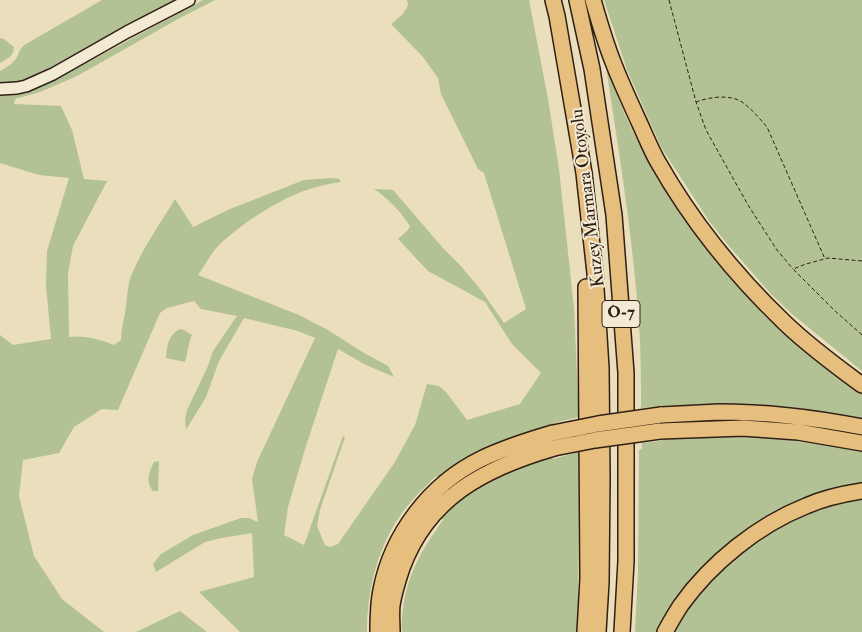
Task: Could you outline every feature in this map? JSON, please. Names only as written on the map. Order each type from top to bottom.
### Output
[{"type":"highway","name":"Kuzey Marmara Otoyolu","points":[[553,0],[584,173],[601,368],[601,582],[598,632]]},
{"type":"highway","name":"Kuzey Marmara Otoyolu","points":[[577,0],[592,69],[614,215],[626,373],[626,561],[622,632]]},
{"type":"highway","points":[[593,0],[613,61],[649,143],[677,193],[702,229],[745,281],[785,323],[862,385]]},
{"type":"highway","points":[[584,173],[588,570],[585,632]]},
{"type":"highway","points":[[378,632],[378,610],[381,589],[394,549],[404,529],[427,499],[446,481],[466,467],[503,449],[553,440],[598,424],[661,415],[720,412],[759,414],[803,418],[862,427]]},
{"type":"highway","points":[[392,632],[392,606],[406,558],[414,540],[438,510],[460,489],[493,470],[530,455],[553,440],[595,440],[660,431],[743,428],[798,432],[862,443]]},
{"type":"highway","points":[[665,632],[680,606],[702,580],[731,551],[767,526],[805,506],[862,491]]},
{"type":"street","points":[[0,89],[26,86],[53,74],[127,32],[189,0]]},
{"type":"path","points":[[669,0],[696,102],[706,130],[748,204],[777,250],[793,269],[862,335]]},
{"type":"path","points":[[696,102],[706,98],[724,97],[740,101],[756,114],[767,127],[824,259]]},
{"type":"path","points":[[793,269],[828,258],[862,261]]},
{"type":"green space","points":[[102,0],[176,0],[21,82],[0,84],[0,71],[14,61],[24,46]]},
{"type":"green space","points":[[203,0],[215,0],[77,76],[40,92],[15,99],[14,104],[61,106],[72,130],[84,179],[107,181],[73,246],[68,273],[69,337],[92,338],[114,345],[121,340],[131,276],[146,246],[175,199],[193,227],[230,209],[304,180],[339,179],[341,182],[315,187],[292,196],[247,222],[220,244],[198,275],[299,315],[328,330],[388,366],[394,377],[366,365],[338,349],[288,507],[284,535],[304,545],[343,436],[345,437],[320,510],[317,526],[325,545],[330,547],[338,544],[395,462],[415,425],[427,384],[439,386],[446,392],[467,420],[520,404],[541,373],[512,344],[485,302],[428,271],[398,239],[410,226],[394,206],[374,189],[393,190],[481,290],[504,323],[526,309],[484,173],[478,169],[441,94],[438,78],[423,57],[391,24],[403,14],[408,5],[407,0],[529,0],[559,169],[574,308],[579,417],[554,423],[553,425],[507,440],[479,452],[465,459],[438,478],[436,476],[422,490],[400,516],[379,557],[371,586],[367,632],[240,632],[199,592],[254,577],[252,533],[205,542],[156,572],[153,564],[161,554],[193,535],[241,518],[249,518],[258,522],[252,479],[257,462],[315,338],[298,331],[244,318],[219,361],[206,397],[186,430],[187,410],[213,351],[237,316],[201,309],[194,301],[167,308],[160,313],[118,410],[102,409],[74,427],[59,453],[23,460],[19,496],[34,556],[62,599],[104,632],[0,632],[0,335],[13,345],[51,339],[46,286],[47,251],[69,178],[39,175],[0,163],[0,94],[45,83],[70,72]]},
{"type":"green space","points":[[604,0],[862,0],[862,371],[792,314],[771,294],[709,221],[661,147],[627,70]]},
{"type":"green space","points":[[0,38],[14,47],[14,50],[8,59],[0,63]]},
{"type":"green space","points":[[606,67],[642,150],[664,189],[689,225],[716,261],[764,315],[811,356],[862,392],[862,420],[800,410],[737,404],[641,408],[640,334],[633,260]]},
{"type":"green space","points":[[180,329],[192,335],[185,362],[166,358],[171,338]]},
{"type":"green space","points":[[712,436],[765,436],[862,451],[862,484],[775,515],[658,632],[635,632],[638,571],[639,450],[642,449],[642,443],[661,441],[661,439]]},
{"type":"green space","points":[[579,452],[577,632],[402,632],[402,617],[408,584],[423,551],[443,520],[441,518],[471,491],[493,478],[528,464]]},
{"type":"green space","points":[[159,461],[158,491],[153,491],[149,484],[149,477],[154,462]]},
{"type":"green space","points":[[862,498],[862,632],[674,632],[700,593],[716,575],[752,545],[793,521],[814,512],[842,501]]},
{"type":"green space","points":[[180,611],[207,632],[136,632]]}]
